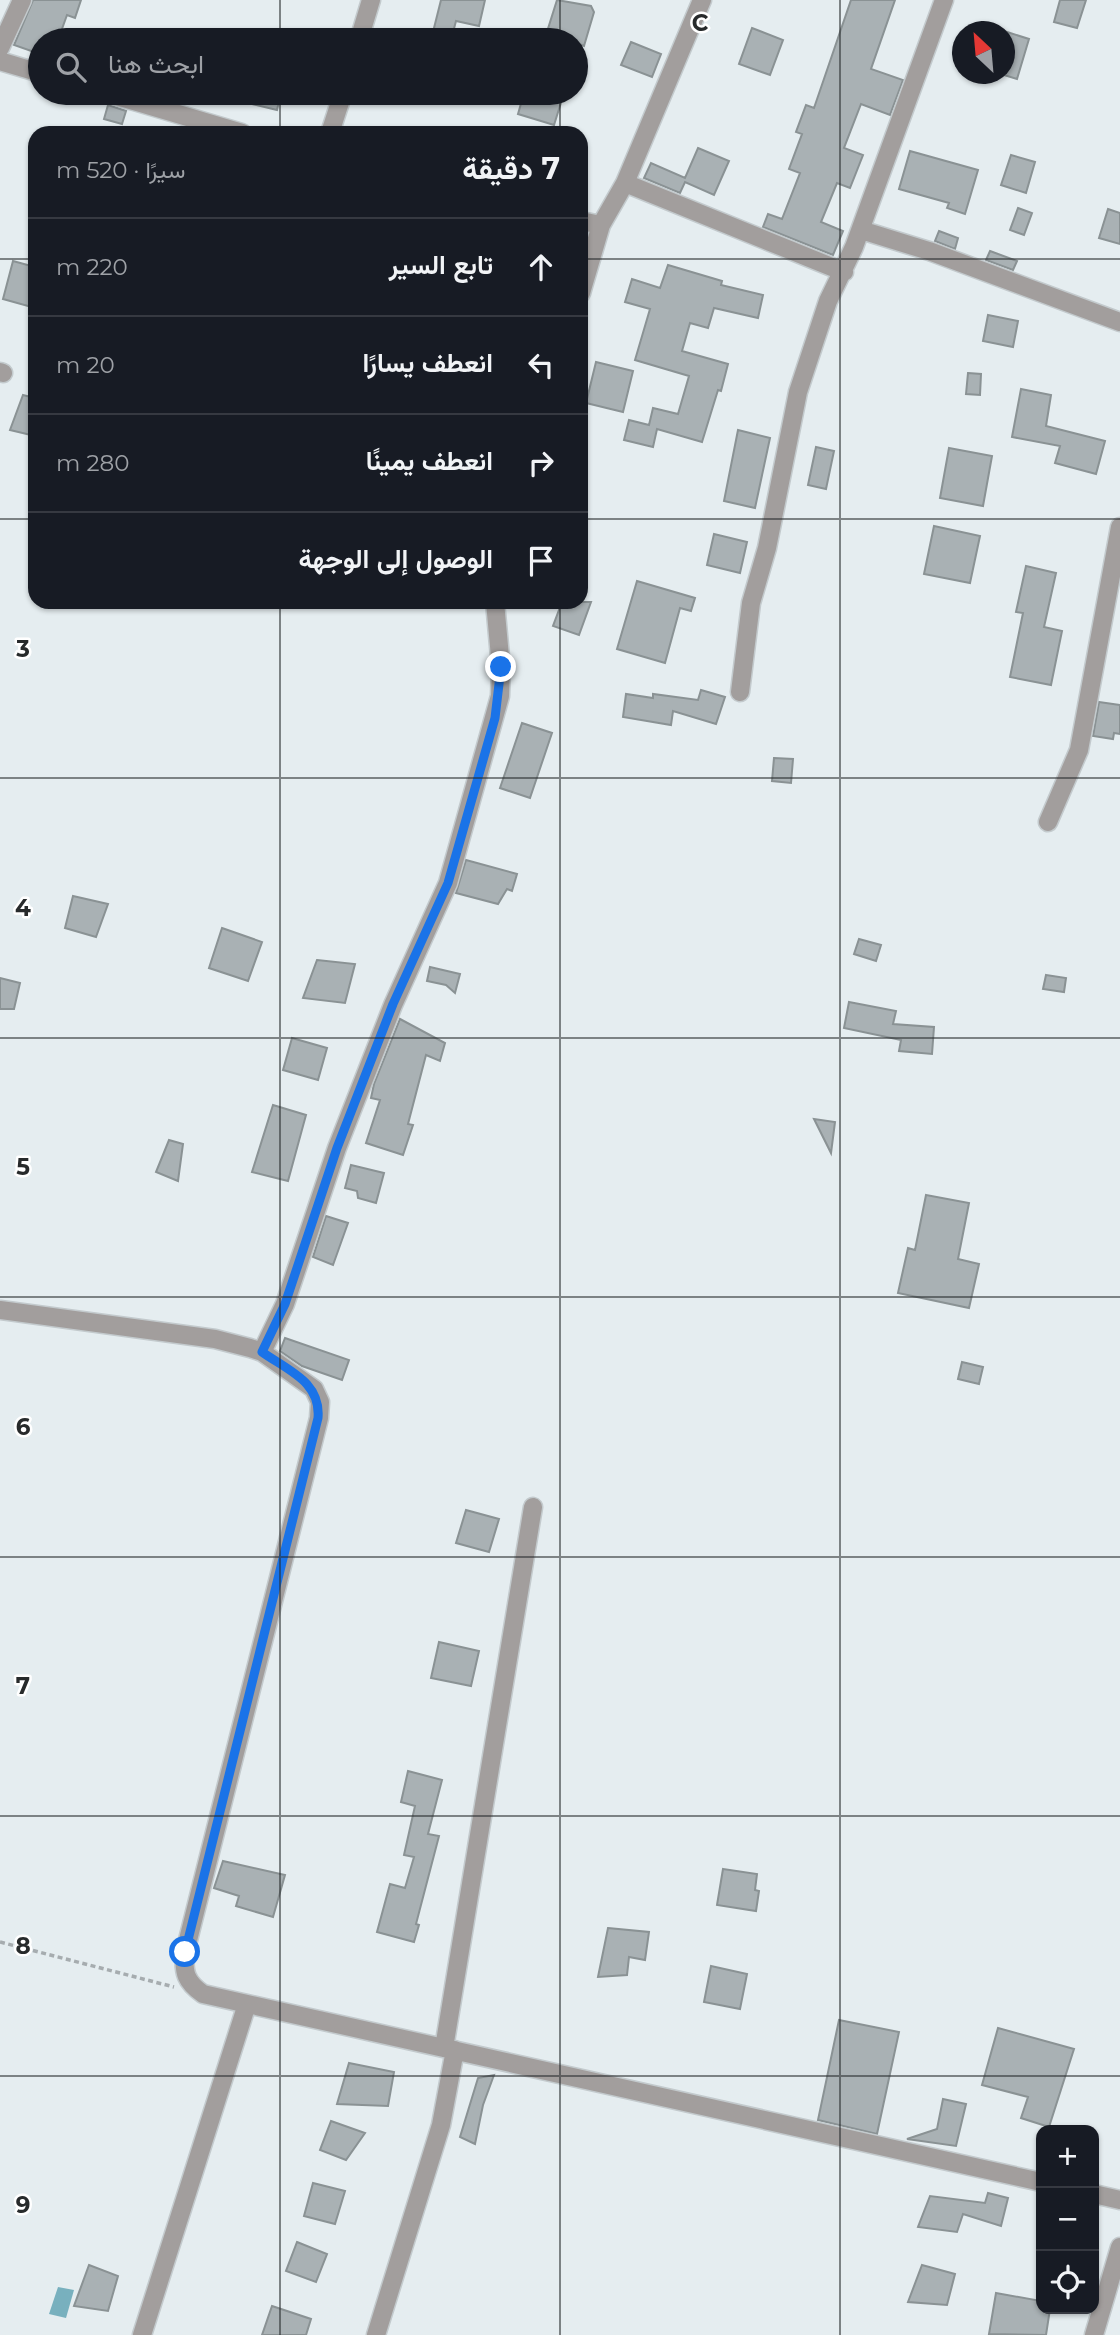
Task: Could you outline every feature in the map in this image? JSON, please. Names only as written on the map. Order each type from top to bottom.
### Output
[{"type":"street","points":[[0,48],[22,0]]},
{"type":"street","points":[[363,28],[371,0]]},
{"type":"street","points":[[588,269],[601,225],[625,183],[702,0]]},
{"type":"street","points":[[740,692],[751,603],[767,548],[798,392],[828,301],[844,272],[944,0]]},
{"type":"street","points":[[0,61],[28,69]]},
{"type":"street","points":[[145,105],[213,126]]},
{"type":"street","points":[[332,126],[338,105]]},
{"type":"street","points":[[625,183],[844,272]]},
{"type":"street","points":[[588,222],[601,225]]},
{"type":"street","points":[[860,230],[929,251],[1120,321]]},
{"type":"street","points":[[1048,822],[1079,750],[1120,527]]},
{"type":"street","points":[[262,1352],[285,1304],[337,1148],[389,1016],[448,883],[500,696],[501,667],[496,609]]},
{"type":"street","points":[[0,1310],[215,1339],[262,1352],[314,1389],[320,1402],[185,1952],[183,1969],[188,1984],[203,1994],[1036,2181]]},
{"type":"street","points":[[376,2335],[441,2125],[450,2049],[533,1507]]},
{"type":"street","points":[[142,2335],[247,2004]]},
{"type":"street","points":[[1099,2195],[1120,2200]]},
{"type":"street","points":[[1094,2335],[1120,2247]]},
{"type":"path","points":[[0,1942],[203,1994]]},
{"type":"water","points":[[58,2287],[74,2290],[66,2318],[49,2314]]},
{"type":"building","points":[[33,0],[81,0],[75,18],[67,15],[62,28],[28,28],[28,50],[14,45]]},
{"type":"building","points":[[441,0],[485,0],[479,26],[456,21],[454,28],[434,28]]},
{"type":"building","points":[[557,0],[591,6],[594,12],[588,32],[588,28],[548,28]]},
{"type":"building","points":[[851,0],[895,0],[871,69],[903,80],[890,115],[861,104],[844,148],[863,155],[850,188],[837,183],[821,222],[843,231],[833,255],[763,227],[768,214],[782,219],[800,173],[789,169],[802,134],[796,132],[806,105],[814,108]]},
{"type":"building","points":[[1060,0],[1086,0],[1077,28],[1054,22]]},
{"type":"building","points":[[752,28],[783,40],[770,75],[739,64]]},
{"type":"building","points":[[1015,35],[1029,39],[1015,78]]},
{"type":"building","points":[[631,42],[661,54],[652,77],[621,65]]},
{"type":"building","points":[[108,105],[126,111],[122,124],[104,119]]},
{"type":"building","points":[[256,105],[278,105],[277,110]]},
{"type":"building","points":[[521,105],[560,105],[554,125],[518,114]]},
{"type":"building","points":[[698,148],[729,161],[714,195],[685,182],[680,193],[644,178],[651,163],[685,178]]},
{"type":"building","points":[[910,151],[978,170],[965,214],[947,208],[949,203],[899,189]]},
{"type":"building","points":[[1011,155],[1035,162],[1026,193],[1001,185]]},
{"type":"building","points":[[1018,208],[1032,213],[1024,235],[1010,230]]},
{"type":"building","points":[[1108,209],[1120,213],[1120,244],[1099,238]]},
{"type":"building","points":[[939,231],[958,238],[955,249],[935,241]]},
{"type":"building","points":[[990,251],[1017,261],[1013,270],[986,260]]},
{"type":"building","points":[[13,261],[28,265],[28,306],[3,299]]},
{"type":"building","points":[[668,265],[722,281],[721,285],[763,295],[758,318],[714,308],[708,328],[690,323],[682,351],[728,364],[721,391],[718,390],[702,442],[657,429],[653,447],[624,440],[629,420],[649,425],[653,408],[678,414],[689,376],[635,360],[650,309],[625,302],[632,279],[660,288]]},
{"type":"building","points":[[988,315],[1018,321],[1013,347],[983,341]]},
{"type":"building","points":[[596,362],[633,371],[623,412],[588,403]]},
{"type":"building","points":[[968,373],[981,374],[980,395],[966,394]]},
{"type":"building","points":[[1021,389],[1051,395],[1046,426],[1105,441],[1096,474],[1055,463],[1060,446],[1012,437]]},
{"type":"building","points":[[23,395],[28,396],[28,434],[10,430]]},
{"type":"building","points":[[738,430],[770,438],[755,508],[724,501]]},
{"type":"building","points":[[816,447],[834,451],[826,489],[808,485]]},
{"type":"building","points":[[949,448],[992,456],[983,506],[940,498]]},
{"type":"building","points":[[934,526],[980,536],[970,583],[924,574]]},
{"type":"building","points":[[714,534],[747,542],[740,573],[707,565]]},
{"type":"building","points":[[1026,566],[1056,573],[1044,627],[1062,631],[1051,685],[1010,677],[1023,613],[1016,612]]},
{"type":"building","points":[[637,581],[695,598],[691,611],[680,608],[665,663],[617,649]]},
{"type":"building","points":[[588,602],[591,602],[579,635],[553,626],[559,609],[588,609]]},
{"type":"building","points":[[701,690],[725,697],[716,724],[673,711],[671,725],[623,717],[626,694],[653,698],[653,694],[698,700]]},
{"type":"building","points":[[1099,702],[1120,705],[1120,734],[1114,733],[1113,739],[1093,736]]},
{"type":"building","points":[[522,723],[552,733],[530,798],[500,788]]},
{"type":"building","points":[[774,758],[793,759],[791,783],[772,781]]},
{"type":"building","points":[[466,860],[517,874],[512,891],[507,889],[498,904],[456,893]]},
{"type":"building","points":[[73,896],[108,904],[96,937],[65,928]]},
{"type":"building","points":[[222,928],[262,942],[248,981],[209,968]]},
{"type":"building","points":[[859,939],[881,945],[876,961],[854,954]]},
{"type":"building","points":[[317,960],[355,964],[345,1003],[303,998]]},
{"type":"building","points":[[430,967],[460,974],[455,993],[446,985],[427,981]]},
{"type":"building","points":[[1046,975],[1066,978],[1064,992],[1043,989]]},
{"type":"building","points":[[0,978],[20,983],[14,1009],[0,1009]]},
{"type":"building","points":[[849,1002],[896,1011],[893,1024],[934,1027],[932,1054],[899,1051],[901,1040],[844,1028]]},
{"type":"building","points":[[400,1019],[445,1043],[440,1061],[426,1055],[408,1124],[413,1125],[403,1155],[366,1143],[380,1100],[371,1098],[374,1084]]},
{"type":"building","points":[[292,1038],[327,1048],[318,1080],[283,1070]]},
{"type":"building","points":[[273,1105],[306,1115],[288,1181],[252,1172]]},
{"type":"building","points":[[814,1119],[835,1122],[831,1153]]},
{"type":"building","points":[[169,1140],[183,1144],[178,1181],[156,1172]]},
{"type":"building","points":[[351,1165],[384,1173],[376,1203],[358,1198],[357,1191],[345,1188]]},
{"type":"building","points":[[926,1195],[969,1203],[958,1259],[979,1264],[969,1308],[898,1293],[908,1248],[915,1250]]},
{"type":"building","points":[[326,1216],[348,1223],[333,1265],[313,1257]]},
{"type":"building","points":[[285,1338],[349,1360],[342,1380],[302,1366],[280,1351]]},
{"type":"building","points":[[962,1362],[983,1367],[979,1384],[958,1379]]},
{"type":"building","points":[[466,1510],[499,1519],[489,1552],[456,1543]]},
{"type":"building","points":[[439,1642],[479,1651],[471,1686],[431,1678]]},
{"type":"building","points":[[408,1771],[442,1780],[428,1834],[439,1836],[416,1924],[419,1925],[414,1942],[377,1932],[390,1884],[405,1888],[414,1857],[404,1855],[415,1806],[401,1802]]},
{"type":"building","points":[[223,1861],[285,1875],[273,1917],[236,1906],[239,1896],[214,1888]]},
{"type":"building","points":[[723,1869],[757,1874],[755,1890],[759,1891],[756,1911],[717,1905]]},
{"type":"building","points":[[608,1928],[649,1932],[645,1960],[629,1957],[627,1975],[598,1977]]},
{"type":"building","points":[[711,1966],[747,1974],[740,2009],[704,2002]]},
{"type":"building","points":[[839,2020],[899,2032],[877,2134],[818,2120]]},
{"type":"building","points":[[998,2028],[1074,2049],[1050,2125],[1021,2118],[1028,2097],[982,2085]]},
{"type":"building","points":[[349,2063],[394,2072],[388,2106],[337,2104]]},
{"type":"building","points":[[494,2075],[483,2105],[475,2144],[460,2137],[478,2078]]},
{"type":"building","points":[[943,2099],[966,2104],[956,2146],[907,2139],[937,2129]]},
{"type":"building","points":[[331,2121],[365,2133],[346,2160],[320,2150]]},
{"type":"building","points":[[313,2183],[345,2191],[335,2224],[304,2216]]},
{"type":"building","points":[[988,2193],[1008,2198],[1001,2226],[963,2214],[957,2232],[918,2227],[930,2196],[985,2203]]},
{"type":"building","points":[[297,2242],[327,2254],[316,2282],[286,2271]]},
{"type":"building","points":[[89,2265],[118,2276],[108,2311],[74,2306]]},
{"type":"building","points":[[922,2265],[955,2274],[947,2305],[908,2302]]},
{"type":"building","points":[[996,2293],[1036,2300],[1036,2314],[1049,2314],[1046,2335],[989,2334]]},
{"type":"building","points":[[272,2306],[311,2319],[306,2335],[262,2335]]},
{"type":"route","points":[[185,1952],[318,1418],[320,1402],[314,1389],[262,1352],[285,1304],[337,1148],[393,1004],[436,916],[448,883],[495,718],[500,696],[501,667]]}]
